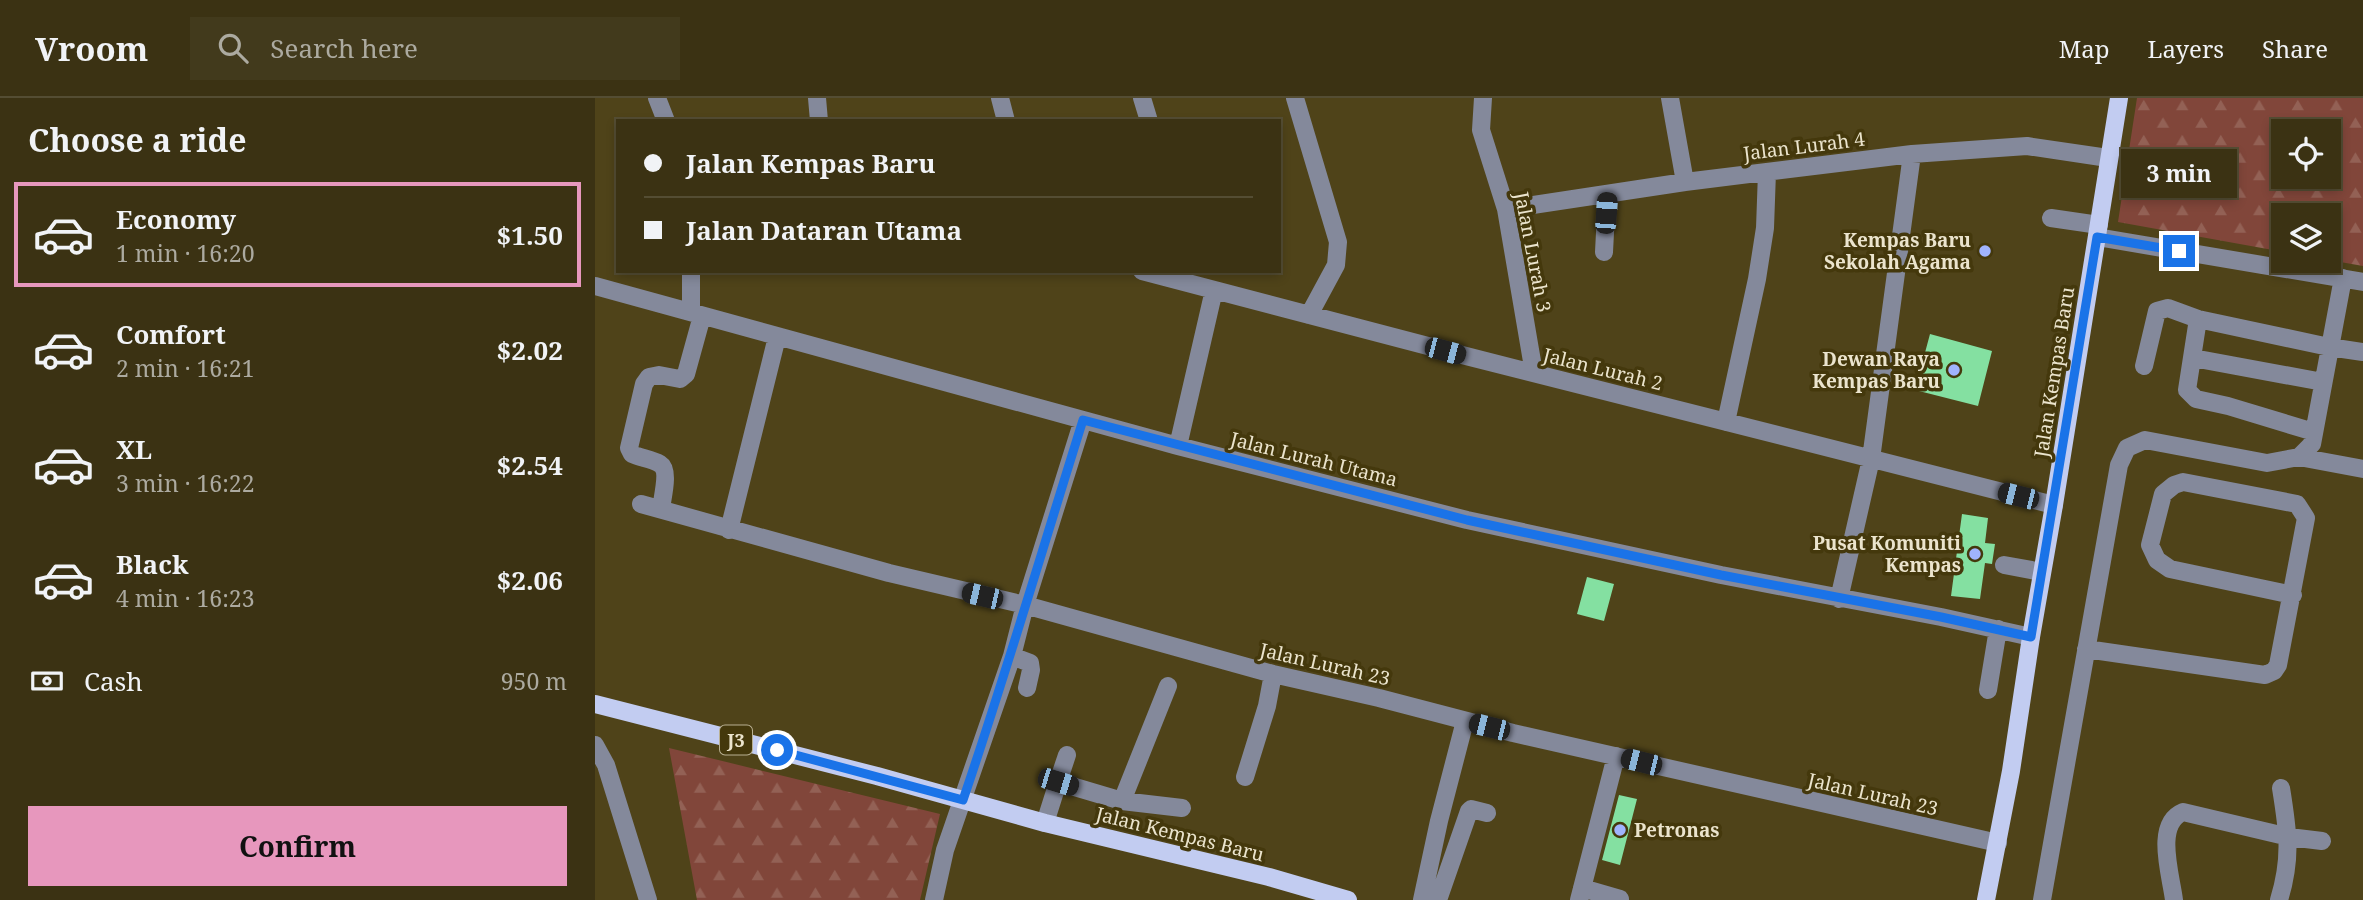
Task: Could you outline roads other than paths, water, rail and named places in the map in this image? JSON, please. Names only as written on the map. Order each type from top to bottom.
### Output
[{"type":"main road","name":"Jalan Kempas Baru","points":[[1986,900],[1998,844],[2119,98]]},
{"type":"main road","name":"Jalan Kempas Baru","points":[[595,704],[864,772],[1045,823],[1269,877],[1348,900]]},
{"type":"street","points":[[657,98],[665,119]]},
{"type":"street","points":[[817,98],[819,119]]},
{"type":"street","points":[[1000,98],[1005,119]]},
{"type":"street","points":[[1143,98],[1148,119]]},
{"type":"street","points":[[1295,98],[1338,242],[1336,265],[1310,315]]},
{"type":"street","name":"Jalan Lurah 3","points":[[1483,98],[1481,130],[1506,209],[1534,373]]},
{"type":"street","points":[[1670,98],[1685,182]]},
{"type":"street","name":"Jalan Lurah 4","points":[[1506,209],[1685,182],[1912,154],[2027,146],[2108,158]]},
{"type":"street","points":[[1839,599],[1871,458],[1912,154]]},
{"type":"street","points":[[1726,422],[1757,279],[1765,228],[1767,172]]},
{"type":"street","points":[[1604,252],[1607,194]]},
{"type":"street","points":[[2051,218],[2098,231],[2363,282]]},
{"type":"street","points":[[661,509],[664,468],[632,454],[629,448],[644,384],[649,377],[659,375],[680,379],[686,374],[696,313],[691,273]]},
{"type":"street","name":"Jalan Lurah 2","points":[[1150,273],[2054,505]]},
{"type":"street","points":[[2299,457],[2312,444],[2343,278]]},
{"type":"street","name":"Jalan Lurah Utama","points":[[595,286],[1178,446],[1467,520],[1721,575],[2031,637]]},
{"type":"street","points":[[1178,446],[1214,290]]},
{"type":"street","points":[[2144,366],[2157,311],[2168,308],[2198,319],[2363,352]]},
{"type":"street","points":[[2198,319],[2187,390],[2196,399],[2228,405],[2314,432]]},
{"type":"street","points":[[729,530],[777,337]]},
{"type":"street","points":[[2193,358],[2323,382]]},
{"type":"street","points":[[934,900],[945,850],[1011,656],[1083,420]]},
{"type":"street","points":[[2042,900],[2119,466],[2127,448],[2145,440],[2267,463],[2299,457],[2363,469]]},
{"type":"street","points":[[2086,649],[2265,674],[2274,671],[2278,665],[2293,595],[2306,518],[2303,511],[2297,504],[2183,482],[2163,494],[2150,545],[2157,560],[2170,569],[2293,595]]},
{"type":"street","name":"Jalan Lurah 23","points":[[641,504],[888,573],[1025,605],[1273,674],[1998,844]]},
{"type":"street","points":[[2004,565],[2042,572]]},
{"type":"street","points":[[1988,690],[1998,629]]},
{"type":"street","points":[[1011,656],[1030,663],[1027,688]]},
{"type":"street","points":[[1245,777],[1267,706],[1273,674]]},
{"type":"street","points":[[1122,801],[1168,685]]},
{"type":"street","points":[[1422,900],[1465,721]]},
{"type":"street","points":[[595,745],[606,765],[647,900]]},
{"type":"street","points":[[1045,823],[1067,755]]},
{"type":"street","points":[[1616,756],[1581,894],[1620,899]]},
{"type":"street","points":[[1058,782],[1122,801],[1182,808]]},
{"type":"street","points":[[2279,900],[2286,877],[2289,837],[2281,788]]},
{"type":"street","points":[[1438,900],[1469,811],[1487,813]]},
{"type":"street","points":[[2174,900],[2166,838],[2169,825],[2183,812],[2289,837],[2322,841]]},
{"type":"place","name":"Kempas Baru Sekolah Agama","points":[[1985,251]]},
{"type":"place","name":"Dewan Raya Kempas Baru","points":[[1954,370]]},
{"type":"place","name":"Pusat Komuniti Kempas","points":[[1975,554]]},
{"type":"place","name":"Petronas","points":[[1620,830]]}]
